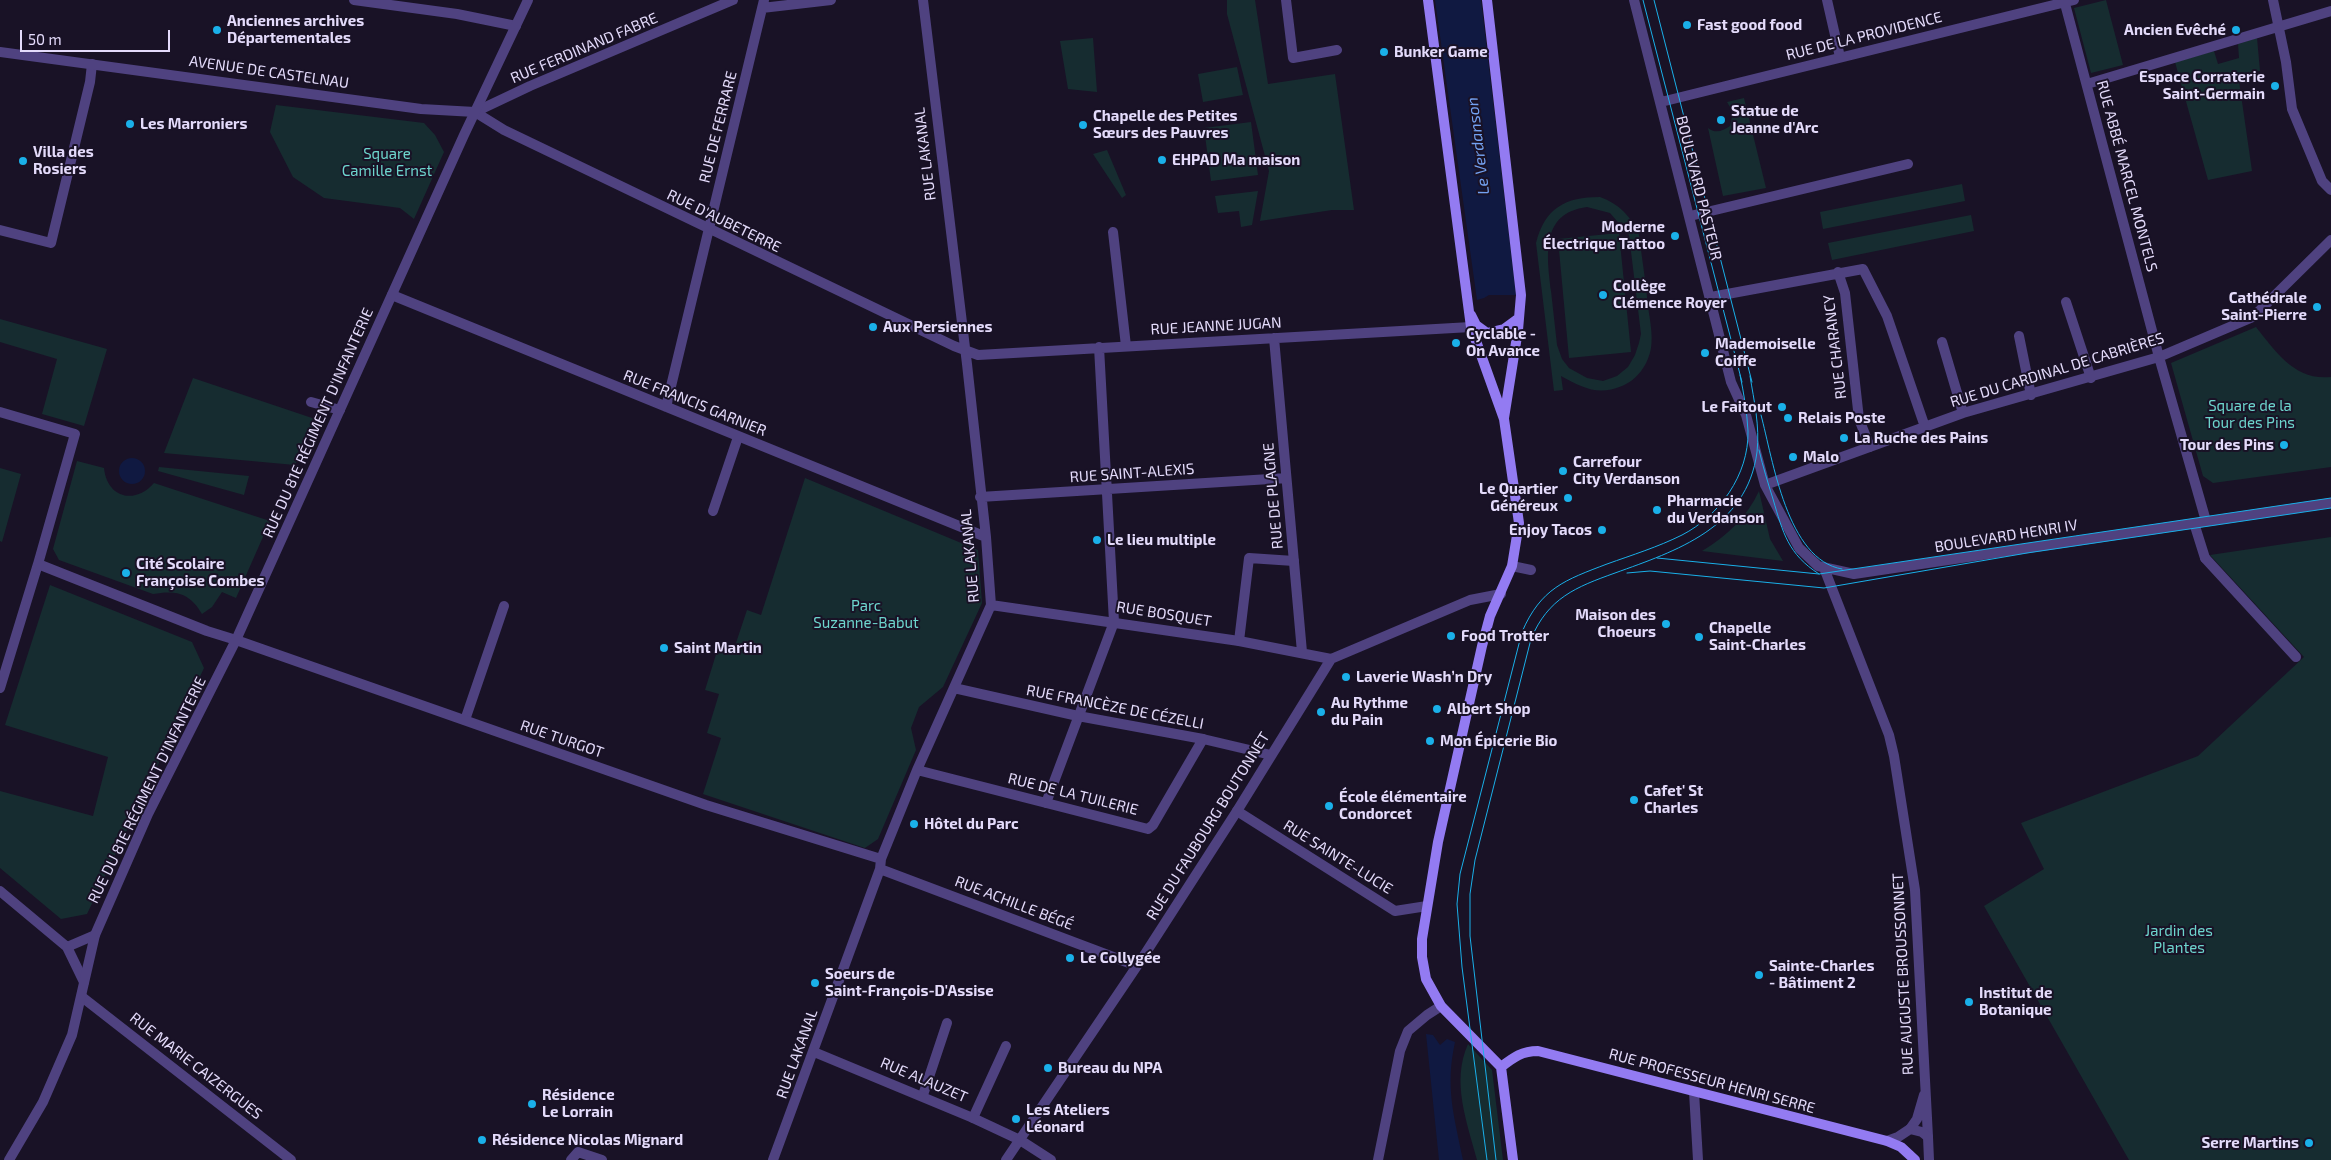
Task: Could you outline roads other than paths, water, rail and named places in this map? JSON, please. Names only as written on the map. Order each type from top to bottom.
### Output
[{"type":"main road","points":[[1428,0],[1471,327],[1504,419],[1519,523],[1512,566],[1490,616],[1482,646],[1438,842],[1427,906],[1422,957],[1426,979],[1441,1006],[1501,1067],[1513,1160]]},
{"type":"main road","points":[[1487,0],[1521,295],[1504,419]]},
{"type":"main road","points":[[1468,307],[1476,325],[1487,332],[1504,329],[1519,318]]},
{"type":"main road","name":"RUE PROFESSEUR HENRI SERRE","points":[[1501,1067],[1516,1055],[1526,1051],[1538,1051],[1887,1141],[1901,1147],[1915,1160]]},
{"type":"street","points":[[354,0],[457,14],[516,26]]},
{"type":"street","name":"RUE DU 81E RÉGIMENT D'INFANTERIE","points":[[9,1160],[42,1102],[72,1035],[95,935],[148,814],[236,640],[475,112],[528,0]]},
{"type":"street","name":"RUE FERDINAND FABRE","points":[[475,112],[530,86],[733,0]]},
{"type":"street","points":[[763,4],[831,0]]},
{"type":"street","name":"RUE LAKANAL","points":[[773,1160],[814,1052],[880,864],[917,770],[991,605],[986,537],[923,0]]},
{"type":"street","points":[[1286,0],[1293,58],[1337,50]]},
{"type":"street","name":"BOULEVARD PASTEUR","points":[[1634,0],[1711,297],[1731,382],[1746,415],[1765,485],[1799,548],[1811,561],[1824,568]]},
{"type":"street","points":[[1827,0],[1840,57]]},
{"type":"street","points":[[2273,0],[2292,109],[2322,181],[2331,190]]},
{"type":"street","name":"RUE DE LA PROVIDENCE","points":[[1661,102],[2067,1]]},
{"type":"street","name":"RUE ABBÉ MARCEL MONTELS","points":[[2067,1],[2159,357],[2206,521]]},
{"type":"street","name":"RUE DE FERRARE","points":[[666,407],[763,4]]},
{"type":"street","points":[[2087,84],[2331,11]]},
{"type":"street","name":"AVENUE DE CASTELNAU","points":[[0,52],[421,109],[475,112]]},
{"type":"street","points":[[0,230],[51,243],[88,92],[92,64]]},
{"type":"street","name":"RUE D'AUBETERRE","points":[[475,112],[504,130],[709,231],[964,350]]},
{"type":"street","points":[[1690,216],[1908,164]]},
{"type":"street","points":[[1113,232],[1126,346]]},
{"type":"street","name":"RUE DU CARDINAL DE CABRIÈRES","points":[[1765,485],[1963,413],[2091,378],[2159,357],[2253,317],[2331,240]]},
{"type":"street","points":[[1711,297],[1838,272],[1863,269],[1887,316],[1925,427]]},
{"type":"street","name":"RUE CHARANCY","points":[[1838,272],[1845,293],[1860,420],[1870,448]]},
{"type":"street","name":"RUE FRANCIS GARNIER","points":[[392,295],[986,537]]},
{"type":"street","points":[[2066,302],[2091,378]]},
{"type":"street","name":"RUE JEANNE JUGAN","points":[[964,350],[978,355],[1471,327]]},
{"type":"street","points":[[2019,336],[2031,395]]},
{"type":"street","name":"RUE DE PLAGNE","points":[[1274,338],[1302,652]]},
{"type":"street","points":[[1942,342],[1963,413]]},
{"type":"street","points":[[1046,803],[1114,622],[1099,348]]},
{"type":"street","points":[[311,402],[340,410]]},
{"type":"street","points":[[0,412],[75,434],[0,688]]},
{"type":"street","points":[[714,511],[738,436]]},
{"type":"street","name":"RUE SAINT-ALEXIS","points":[[980,497],[1286,478]]},
{"type":"street","name":"BOULEVARD HENRI IV","points":[[1824,568],[1854,574],[2331,503]]},
{"type":"street","points":[[2194,523],[2205,558],[2296,656]]},
{"type":"street","points":[[1239,641],[1249,558],[1294,561]]},
{"type":"street","name":"RUE TURGOT","points":[[38,564],[207,632],[236,640],[880,864]]},
{"type":"street","points":[[1512,566],[1531,570]]},
{"type":"street","name":"RUE AUGUSTE BROUSSONNET","points":[[1824,568],[1889,735],[1894,756],[1915,890],[1929,1160]]},
{"type":"street","points":[[1331,659],[1470,600],[1501,594]]},
{"type":"street","name":"RUE BOSQUET","points":[[991,605],[1239,641],[1331,659]]},
{"type":"street","points":[[464,720],[504,606]]},
{"type":"street","name":"RUE DU FAUBOURG BOUTONNET","points":[[1006,1160],[1137,966],[1237,812],[1331,659]]},
{"type":"street","name":"RUE FRANCÈZE DE CÉZELLI","points":[[954,688],[1078,716],[1204,739],[1271,755]]},
{"type":"street","name":"RUE DE LA TUILERIE","points":[[917,770],[1148,828],[1153,825],[1204,739]]},
{"type":"street","name":"RUE SAINTE-LUCIE","points":[[1237,812],[1395,911],[1427,906]]},
{"type":"street","name":"RUE ACHILLE BÉGÉ","points":[[880,864],[1137,966]]},
{"type":"street","points":[[0,891],[67,947],[84,982]]},
{"type":"street","points":[[67,947],[95,935]]},
{"type":"street","name":"RUE MARIE CAIZERGUES","points":[[82,997],[291,1160]]},
{"type":"street","points":[[1378,1160],[1400,1051],[1408,1032],[1427,1015],[1441,1006]]},
{"type":"street","points":[[922,1095],[948,1023]]},
{"type":"street","points":[[974,1118],[1006,1046]]},
{"type":"street","name":"RUE ALAUZET","points":[[814,1052],[974,1118],[1020,1140],[1051,1160]]},
{"type":"street","points":[[1694,1092],[1698,1160]]},
{"type":"street","name":"RUE AUGUSTE BROUSSONNET","points":[[1910,1129],[1917,1119],[1926,1092]]},
{"type":"street","points":[[1887,1141],[1898,1138],[1910,1129],[1922,1132],[1928,1137]]},
{"type":"street","points":[[571,1160],[578,1152],[602,1160]]},
{"type":"water","name":"Le Verdanson","points":[[1435,0],[1481,0],[1516,295],[1489,295],[1477,300]]},
{"type":"water","points":[[132,458],[141,462],[145,471],[141,480],[132,484],[123,480],[119,471],[123,462]]},
{"type":"water","points":[[1426,1034],[1433,1035],[1440,1045],[1447,1039],[1455,1042],[1452,1058],[1451,1088],[1463,1160],[1439,1160]]},
{"type":"tram line","points":[[1643,0],[1742,382]]},
{"type":"tram line","points":[[1654,0],[1752,382]]},
{"type":"tram line","points":[[1487,1160],[1462,967],[1457,904],[1460,874],[1522,632],[1537,605],[1556,587],[1579,575],[1682,535],[1708,517],[1719,505],[1737,478],[1747,447],[1747,417],[1740,375]]},
{"type":"tram line","points":[[1496,1160],[1470,936],[1470,894],[1475,860],[1531,639],[1546,613],[1565,596],[1588,583],[1662,556],[1684,545],[1705,533],[1724,518],[1739,500],[1751,478],[1758,442],[1755,404],[1750,376]]},
{"type":"tram line","points":[[1761,415],[1777,481],[1795,528],[1808,547],[1823,562],[1842,569]]},
{"type":"tram line","points":[[1759,450],[1780,522],[1788,542],[1800,559],[1819,574]]},
{"type":"tram line","points":[[1657,558],[1819,574],[2331,498]]},
{"type":"tram line","points":[[1627,573],[1650,571],[1824,588],[2027,553],[2331,508]]},
{"type":"place","name":"Fast good food","points":[[1687,25]]},
{"type":"place","name":"Anciennes archives Départementales","points":[[217,30]]},
{"type":"place","name":"Ancien Evêché","points":[[2236,30]]},
{"type":"place","name":"Bunker Game","points":[[1384,52]]},
{"type":"place","name":"Espace Corraterie Saint-Germain","points":[[2275,86]]},
{"type":"place","name":"Statue de Jeanne d'Arc","points":[[1721,120]]},
{"type":"place","name":"Les Marroniers","points":[[130,124]]},
{"type":"place","name":"Chapelle des Petites Sœurs des Pauvres","points":[[1083,125]]},
{"type":"place","name":"EHPAD Ma maison","points":[[1162,160]]},
{"type":"place","name":"Villa des Rosiers","points":[[23,161]]},
{"type":"place","name":"Moderne Électrique Tattoo","points":[[1675,236]]},
{"type":"place","name":"Collège Clémence Royer","points":[[1603,295]]},
{"type":"place","name":"Cathédrale Saint-Pierre","points":[[2317,307]]},
{"type":"place","name":"Aux Persiennes","points":[[873,327]]},
{"type":"place","name":"Cyclable - On Avance","points":[[1456,343]]},
{"type":"place","name":"Mademoiselle Coiffe","points":[[1705,353]]},
{"type":"place","name":"Le Faitout","points":[[1782,407]]},
{"type":"place","name":"Relais Poste","points":[[1788,418]]},
{"type":"place","name":"La Ruche des Pains","points":[[1844,438]]},
{"type":"place","name":"Tour des Pins","points":[[2284,445]]},
{"type":"place","name":"Malo","points":[[1793,457]]},
{"type":"place","name":"Carrefour City Verdanson","points":[[1563,471]]},
{"type":"place","name":"Le Quartier Généreux","points":[[1568,498]]},
{"type":"place","name":"Pharmacie du Verdanson","points":[[1657,510]]},
{"type":"place","name":"Enjoy Tacos","points":[[1602,530]]},
{"type":"place","name":"Le lieu multiple","points":[[1097,540]]},
{"type":"place","name":"Cité Scolaire Françoise Combes","points":[[126,573]]},
{"type":"place","name":"Maison des Choeurs","points":[[1666,624]]},
{"type":"place","name":"Food Trotter","points":[[1451,636]]},
{"type":"place","name":"Chapelle Saint-Charles","points":[[1699,637]]},
{"type":"place","name":"Saint Martin","points":[[664,648]]},
{"type":"place","name":"Laverie Washʼn Dry","points":[[1346,677]]},
{"type":"place","name":"Albert Shop","points":[[1437,709]]},
{"type":"place","name":"Au Rythme du Pain","points":[[1321,712]]},
{"type":"place","name":"Mon Épicerie Bio","points":[[1430,741]]},
{"type":"place","name":"Cafet' St Charles","points":[[1634,800]]},
{"type":"place","name":"École élémentaire Condorcet","points":[[1329,806]]},
{"type":"place","name":"Hôtel du Parc","points":[[914,824]]},
{"type":"place","name":"Le Collygée","points":[[1070,958]]},
{"type":"place","name":"Sainte-Charles - Bâtiment 2","points":[[1759,975]]},
{"type":"place","name":"Soeurs de Saint-François-D'Assise","points":[[815,983]]},
{"type":"place","name":"Institut de Botanique","points":[[1969,1002]]},
{"type":"place","name":"Bureau du NPA","points":[[1048,1068]]},
{"type":"place","name":"Résidence Le Lorrain","points":[[532,1104]]},
{"type":"place","name":"Les Ateliers Léonard","points":[[1016,1119]]},
{"type":"place","name":"Résidence Nicolas Mignard","points":[[482,1140]]},
{"type":"place","name":"Serre Martins","points":[[2309,1143]]},
{"type":"park label","name":"Square Camille Ernst","points":[[387,162]]},
{"type":"park label","name":"Square de la Tour des Pins","points":[[2250,414]]},
{"type":"park label","name":"Parc Suzanne-Babut","points":[[866,614]]},
{"type":"park label","name":"Jardin des Plantes","points":[[2179,940]]}]
